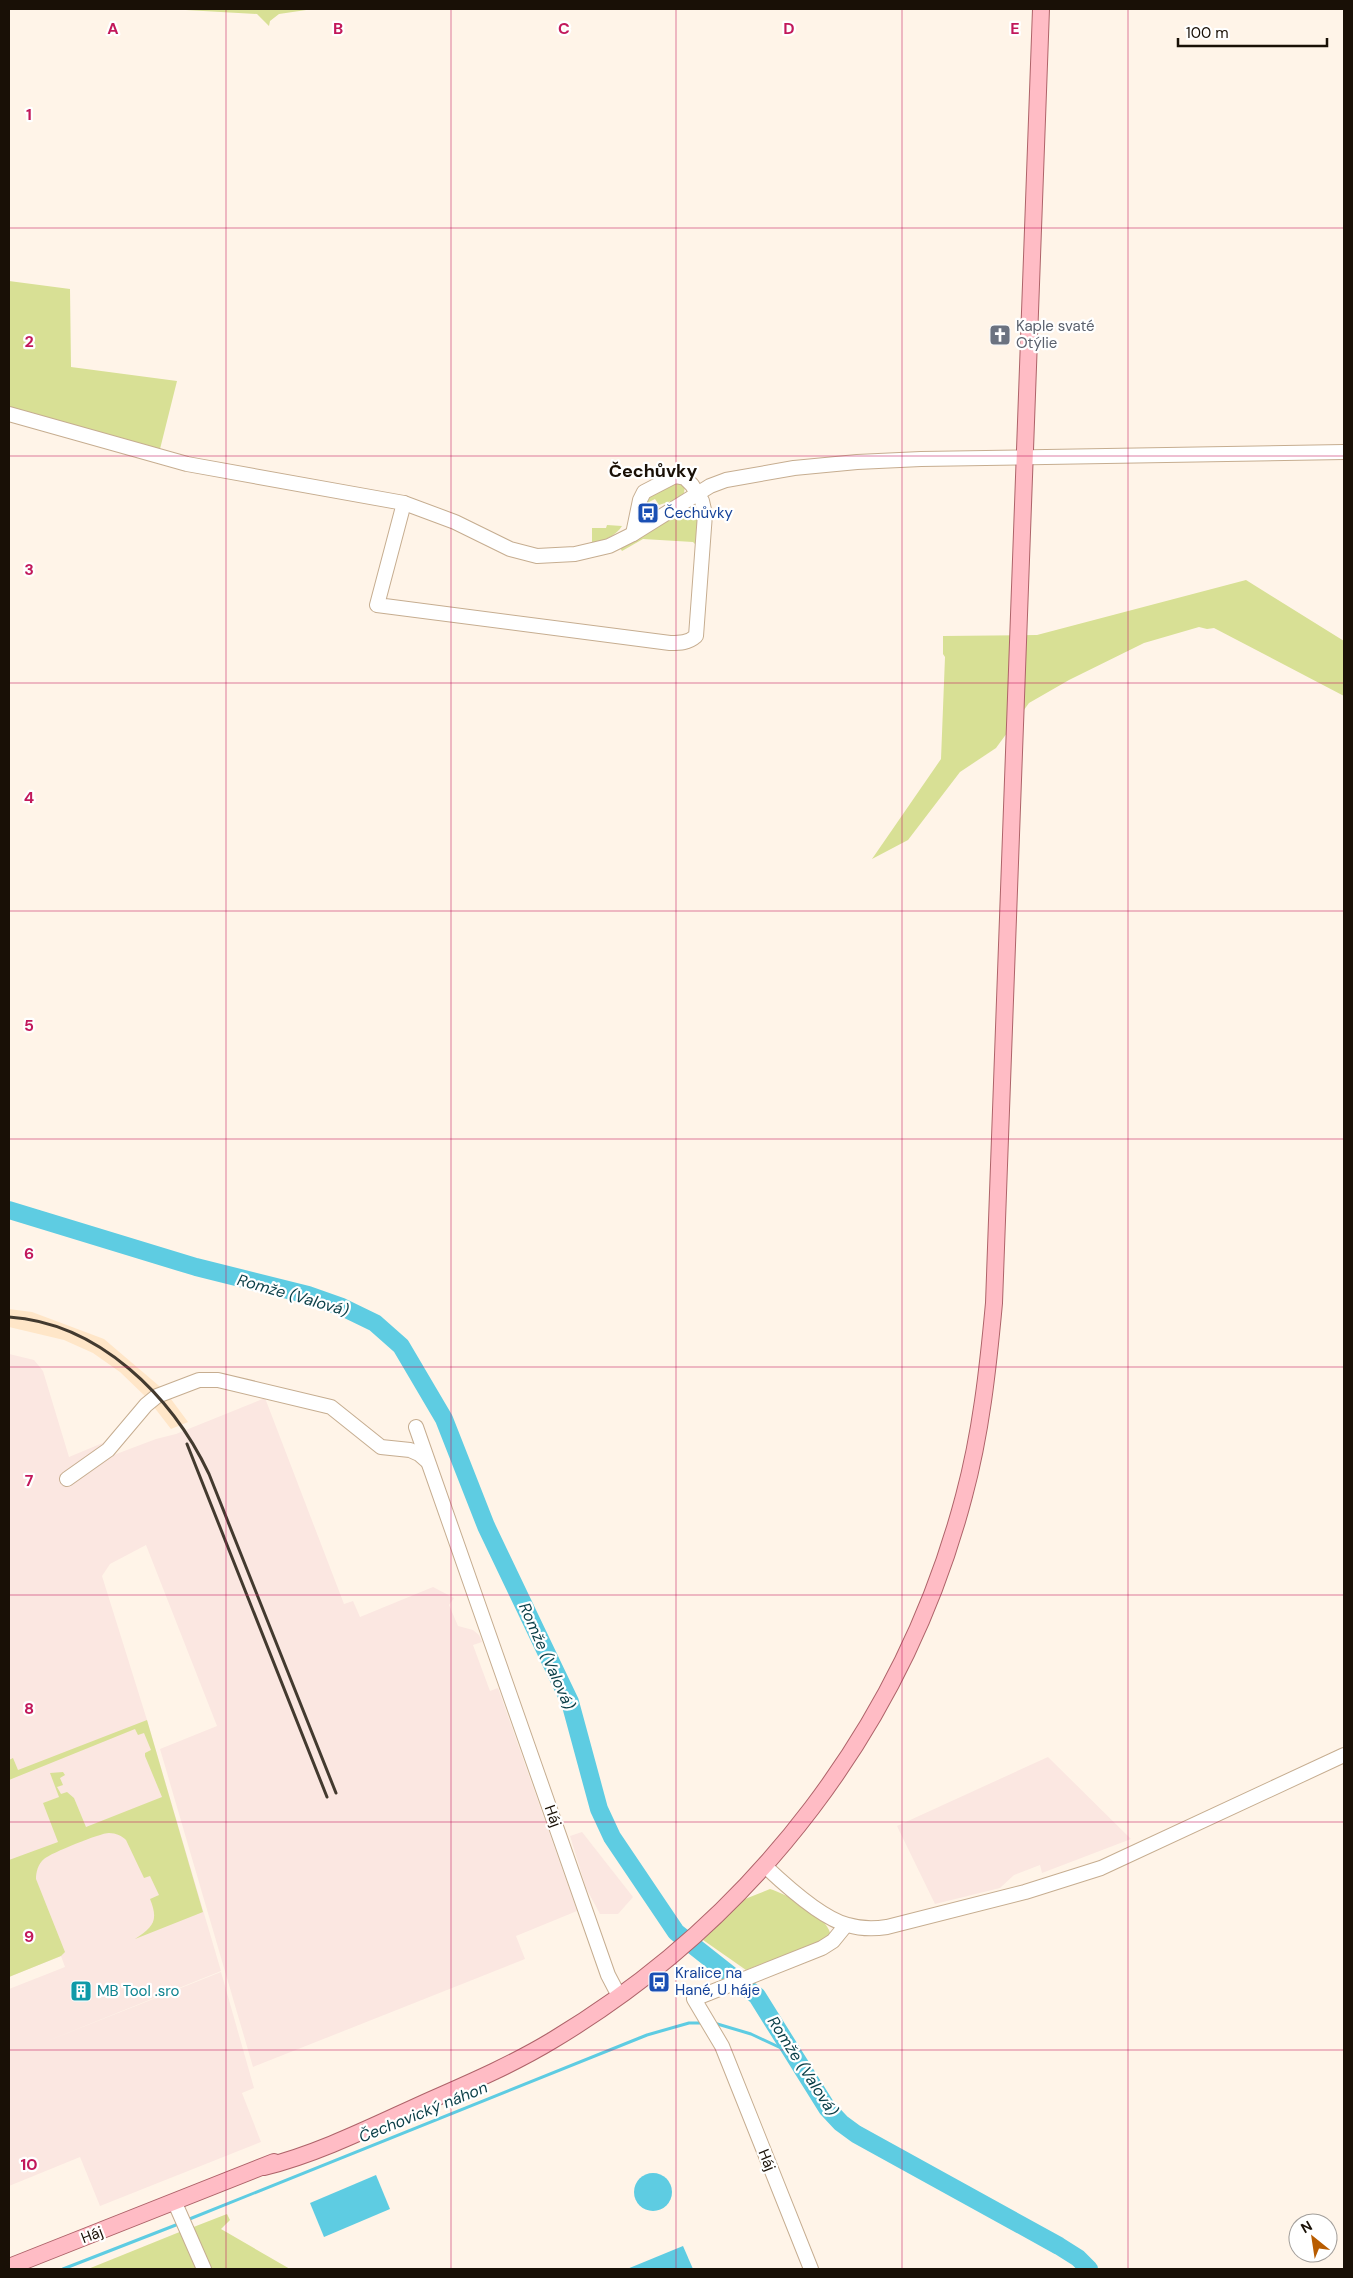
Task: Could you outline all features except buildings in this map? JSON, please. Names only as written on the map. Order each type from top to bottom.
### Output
[{"type":"main road","points":[[619,1996],[674,1955],[700,1932],[765,1866],[801,1824],[841,1769],[874,1716],[902,1664],[943,1565],[965,1493],[976,1442],[987,1376],[994,1303],[1040,9]]},
{"type":"main road","name":"Háj","points":[[9,2266],[181,2216],[264,2167],[359,2132],[535,2050],[619,1996]]},
{"type":"street","points":[[9,414],[128,448],[205,467],[404,503],[455,522],[510,549],[537,556],[591,551],[609,546],[633,534],[698,493],[726,480],[794,468],[857,462],[1344,452]]},
{"type":"street","points":[[404,503],[377,605],[670,643],[685,643],[696,636],[705,514],[698,493],[687,479],[678,476],[671,477],[647,490],[640,500],[633,534]]},
{"type":"street","points":[[67,1479],[108,1450],[152,1400],[172,1389],[205,1379],[218,1380],[331,1407],[381,1448],[410,1450],[420,1454],[428,1462]]},
{"type":"street","name":"Háj","points":[[416,1427],[608,1975],[619,1996]]},
{"type":"street","points":[[765,1866],[822,1912],[846,1925],[867,1928],[887,1927],[1025,1892],[1090,1872],[1128,1857],[1344,1756]]},
{"type":"street","name":"Háj","points":[[811,2269],[722,2046],[694,1999],[827,1946],[846,1925]]},
{"type":"street","points":[[181,2216],[204,2269]]},
{"type":"shaded area","points":[[9,1309],[32,1312],[104,1339],[165,1391],[188,1422],[171,1429],[147,1398],[120,1372],[93,1353],[64,1340],[9,1327]]},
{"type":"shaded area","points":[[9,1354],[34,1360],[43,1371],[69,1457],[105,1442],[111,1456],[156,1439],[176,1434],[265,1398],[344,1604],[353,1601],[360,1617],[433,1587],[454,1598],[449,1605],[458,1626],[473,1630],[479,1635],[482,1642],[473,1645],[490,1691],[498,1688],[577,1911],[516,1936],[525,1959],[253,2067],[160,1749],[217,1726],[146,1545],[110,1564],[102,1576],[147,1720],[221,1971],[45,2042],[221,1972],[254,2088],[242,2093],[261,2142],[100,2206],[80,2157],[9,2186],[9,1989],[65,1967],[61,1956],[9,1977]]},
{"type":"shaded area","points":[[1048,1757],[1131,1839],[1042,1873],[1040,1865],[1014,1875],[1000,1888],[935,1904],[897,1826]]},
{"type":"shaded area","points":[[582,1832],[633,1897],[618,1914],[600,1914],[586,1888],[570,1836]]},
{"type":"green space","points":[[168,9],[313,9],[279,14],[270,21],[269,26],[257,14]]},
{"type":"green space","points":[[9,281],[70,289],[71,367],[177,381],[160,449],[9,407]]},
{"type":"green space","points":[[669,480],[685,485],[684,493],[674,500],[659,505],[655,499],[649,502],[652,509],[650,510],[642,508],[647,499]]},
{"type":"green space","points":[[692,501],[698,503],[700,549],[693,542],[643,539],[622,551],[618,545]]},
{"type":"green space","points":[[607,525],[622,526],[609,538],[592,543],[592,528],[606,528]]},
{"type":"green space","points":[[1246,580],[1344,641],[1344,696],[1214,628],[1199,627],[1144,643],[1069,680],[1029,703],[996,748],[960,772],[908,840],[872,859],[941,759],[945,657],[943,654],[943,636],[1037,635]]},
{"type":"green space","points":[[147,1720],[203,1912],[135,1939],[153,1923],[154,1913],[150,1899],[159,1895],[150,1876],[144,1878],[123,1837],[112,1833],[96,1836],[48,1856],[42,1861],[37,1871],[36,1879],[65,1952],[61,1956],[9,1977],[9,1860],[58,1842],[43,1803],[59,1797],[50,1773],[63,1772],[65,1775],[60,1778],[63,1785],[57,1787],[61,1794],[67,1792],[74,1798],[86,1827],[162,1797],[145,1756],[145,1753],[151,1750],[144,1733],[138,1735],[135,1729],[9,1780],[9,1760],[13,1758],[18,1770]]},
{"type":"green space","points":[[770,1889],[795,1900],[814,1913],[830,1933],[827,1939],[746,1970],[703,1940],[745,1899]]},
{"type":"green space","points":[[227,2214],[230,2220],[221,2229],[290,2269],[210,2269],[191,2228]]},
{"type":"green space","points":[[182,2231],[199,2269],[88,2269]]},
{"type":"water","points":[[653,2173],[667,2178],[672,2192],[667,2206],[653,2211],[639,2206],[634,2192],[639,2178]]},
{"type":"water","points":[[376,2175],[390,2209],[324,2237],[310,2203]]},
{"type":"water","points":[[683,2246],[693,2269],[627,2269]]},
{"type":"waterway","name":"Romže (Valová)","points":[[9,1210],[196,1267],[308,1295],[342,1307],[375,1323],[401,1346],[444,1419],[486,1526],[570,1702],[599,1809],[612,1837],[676,1932],[757,1996],[827,2108],[841,2123],[856,2134],[1059,2246],[1078,2258],[1089,2269]]},
{"type":"waterway","name":"Čechovický náhon","points":[[187,2220],[647,2035],[689,2023],[703,2023]]},
{"type":"waterway","name":"Čechovický náhon","points":[[714,2023],[751,2034],[796,2055]]},
{"type":"waterway","name":"Čechovický náhon","points":[[63,2269],[181,2223]]},
{"type":"railway","points":[[9,1317],[42,1322],[73,1333],[102,1349],[129,1368],[175,1417],[209,1474],[336,1793]]},
{"type":"railway","points":[[187,1444],[327,1797]]},
{"type":"place","name":"Kaple svaté Otýlie","points":[[1000,335]]},
{"type":"place","name":"Čechůvky","points":[[648,513]]},
{"type":"place","name":"Kralice na Hané, U háje","points":[[659,1982]]},
{"type":"place","name":"MB Tool .sro","points":[[81,1991]]},
{"type":"district","name":"Čechůvky","points":[[653,471]]}]
